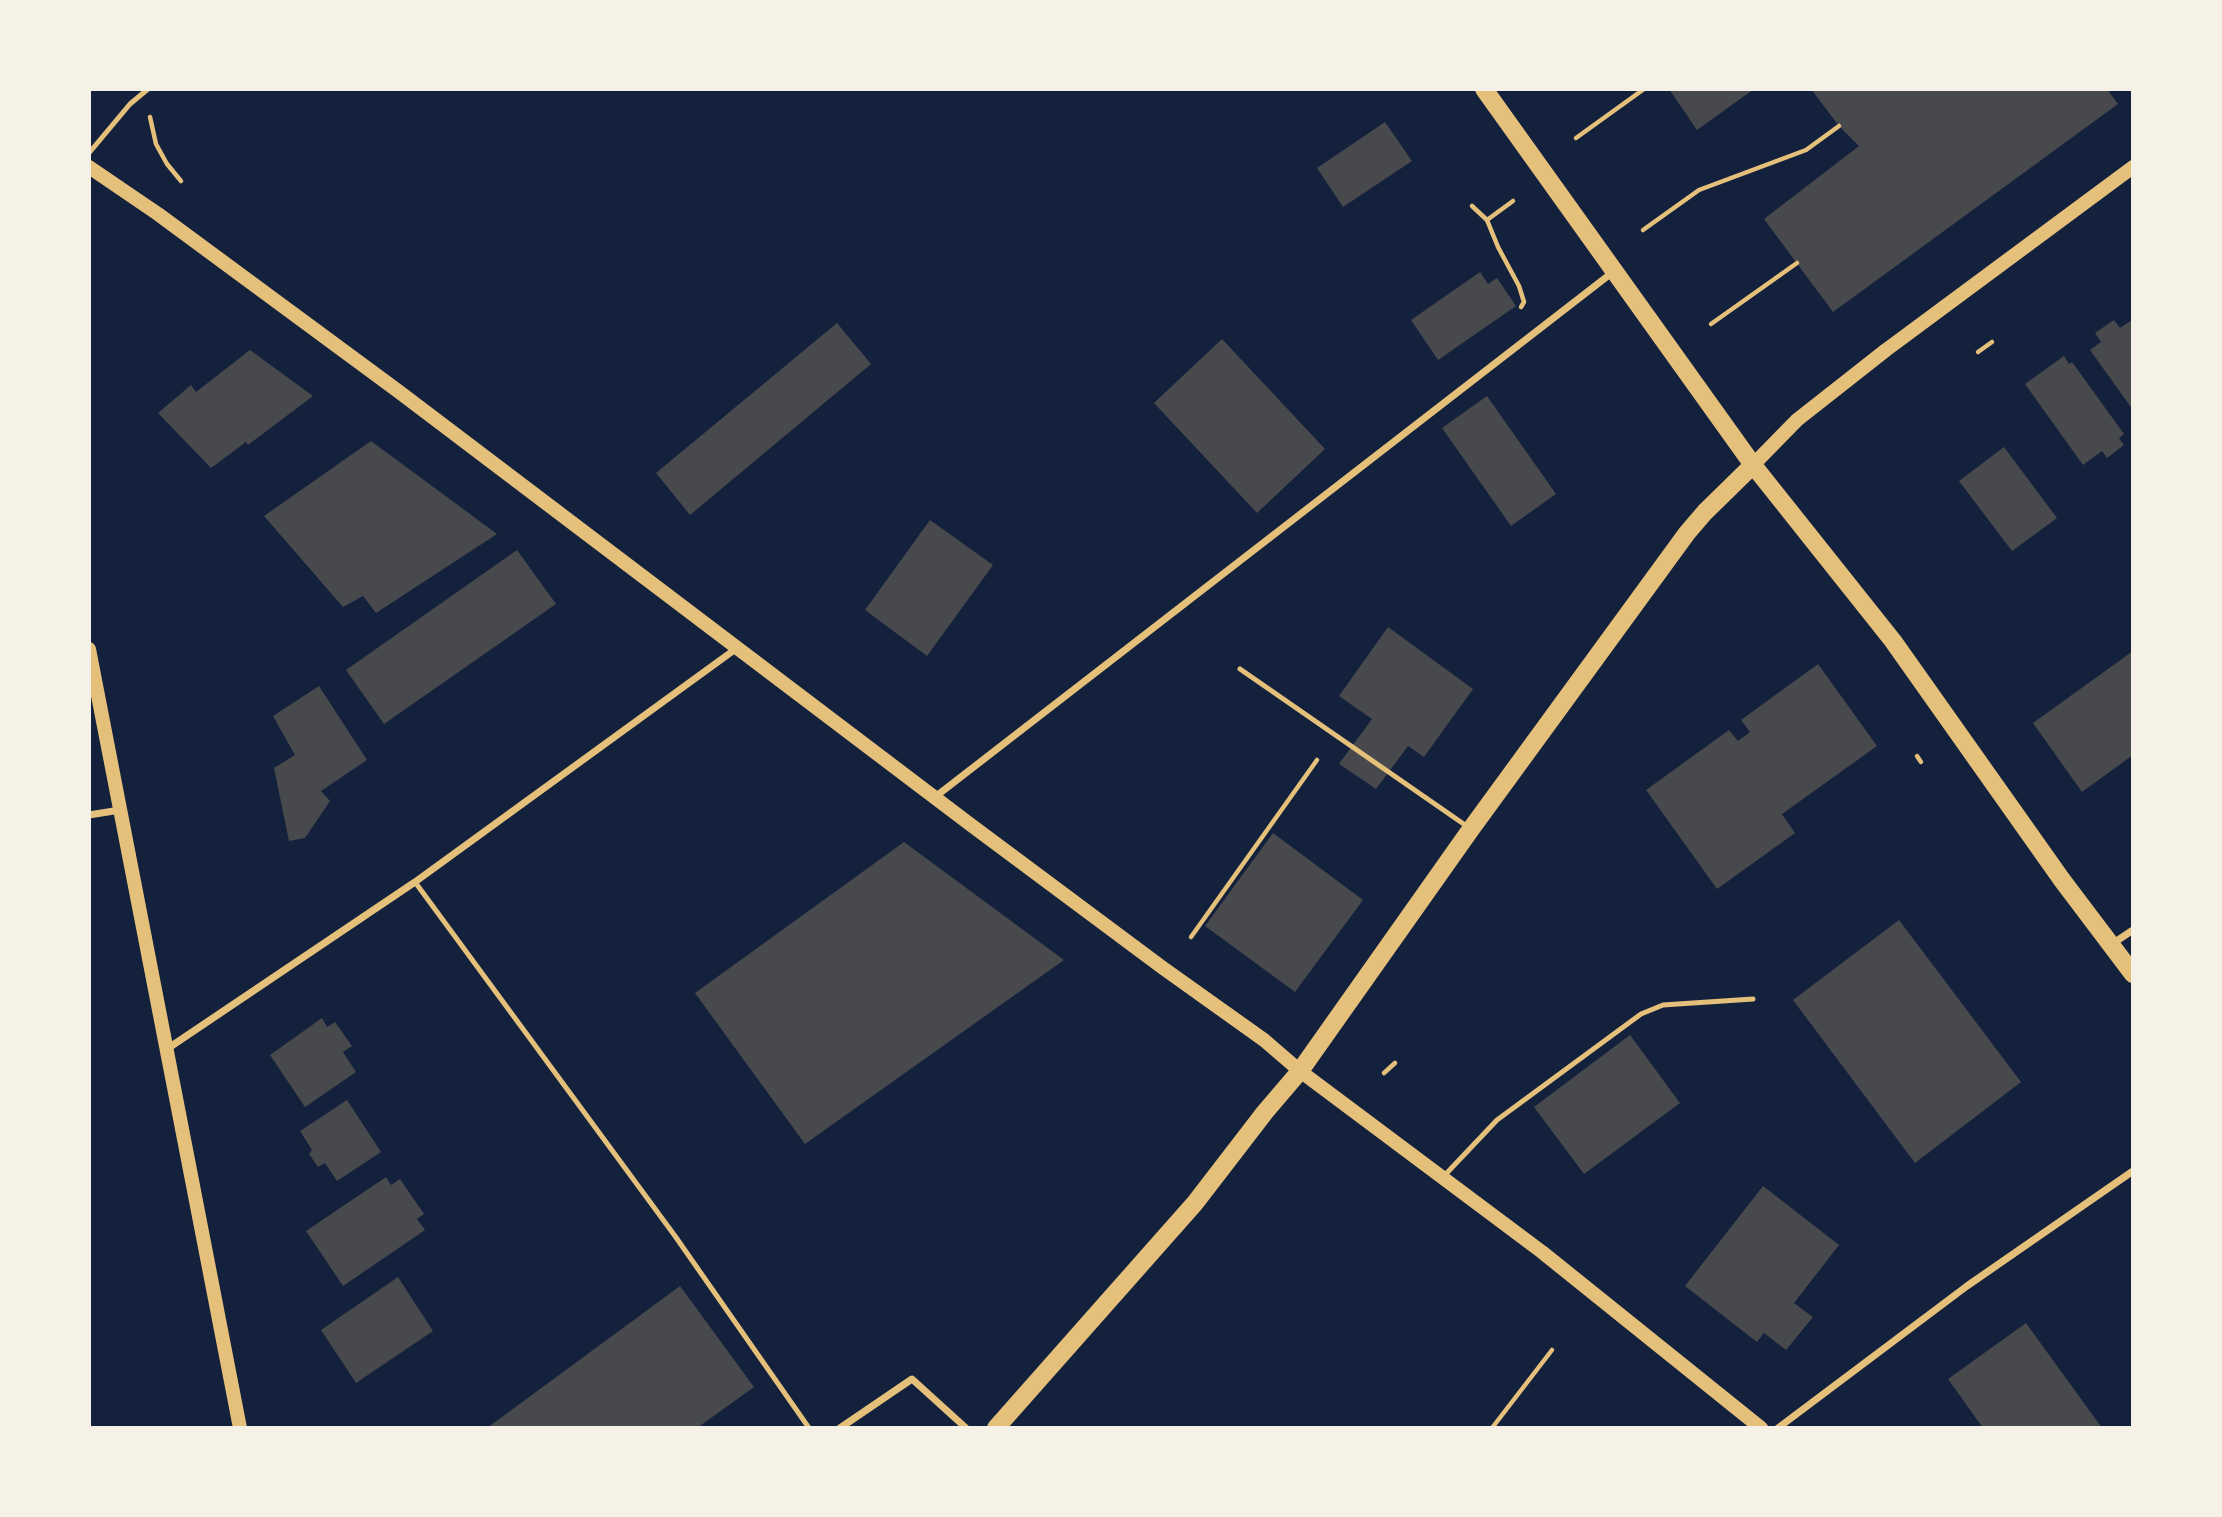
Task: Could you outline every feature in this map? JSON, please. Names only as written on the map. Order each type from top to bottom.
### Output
[{"type":"main road","points":[[1484,89],[1753,465],[1893,641],[2062,880],[2133,974]]},
{"type":"main road","points":[[89,167],[158,214],[398,391],[934,797],[1264,1040],[1300,1071],[1443,1177],[1665,1349],[1761,1428]]},
{"type":"main road","points":[[996,1428],[1195,1203],[1247,1134],[1300,1071],[1471,829],[1705,512],[1797,420],[1886,350],[2133,167]]},
{"type":"main road","points":[[89,649],[240,1428]]},
{"type":"street","points":[[934,797],[1613,272]]},
{"type":"street","points":[[167,1049],[415,882],[737,648]]},
{"type":"street","points":[[89,815],[122,809]]},
{"type":"street","points":[[2112,945],[2133,930]]},
{"type":"street","points":[[1778,1428],[1967,1286],[2133,1171]]},
{"type":"street","points":[[840,1428],[912,1379],[967,1428]]},
{"type":"lane","points":[[89,153],[130,104],[148,90]]},
{"type":"lane","points":[[1240,669],[1471,829]]},
{"type":"lane","points":[[415,882],[683,1247],[809,1428]]},
{"type":"lane","points":[[1443,1177],[1497,1120],[1641,1014],[1663,1005],[1754,999]]},
{"type":"path","points":[[1576,138],[1644,89]]},
{"type":"path","points":[[148,90],[149,112],[156,144],[181,181]]},
{"type":"path","points":[[1643,230],[1699,190],[1806,150],[1839,126]]},
{"type":"path","points":[[1487,220],[1513,201]]},
{"type":"path","points":[[1472,206],[1487,220],[1519,286],[1524,302],[1521,307]]},
{"type":"path","points":[[1711,324],[1797,263]]},
{"type":"path","points":[[1978,352],[1992,342]]},
{"type":"path","points":[[1916,756],[1921,762]]},
{"type":"path","points":[[1191,937],[1317,760]]},
{"type":"path","points":[[1384,1073],[1395,1063]]},
{"type":"path","points":[[1492,1428],[1552,1350]]},
{"type":"building","points":[[1669,89],[1754,89],[1697,130]]},
{"type":"building","points":[[1811,89],[2107,89],[2118,104],[1833,312],[1764,219],[1859,146],[1839,126]]},
{"type":"building","points":[[1385,122],[1412,161],[1343,207],[1317,168]]},
{"type":"building","points":[[1480,272],[1488,284],[1497,278],[1516,306],[1438,360],[1411,320]]},
{"type":"building","points":[[2114,320],[2120,328],[2133,321],[2133,410],[2090,350],[2101,342],[2095,333]]},
{"type":"building","points":[[837,323],[871,364],[690,515],[656,473]]},
{"type":"building","points":[[1222,339],[1325,449],[1257,513],[1154,403]]},
{"type":"building","points":[[250,350],[313,396],[248,445],[246,442],[211,468],[158,413],[191,385],[196,392]]},
{"type":"building","points":[[2064,356],[2069,364],[2072,362],[2124,434],[2119,438],[2124,445],[2107,458],[2102,451],[2083,465],[2025,384]]},
{"type":"building","points":[[1487,396],[1556,494],[1511,526],[1442,428]]},
{"type":"building","points":[[371,441],[497,534],[376,613],[363,596],[343,607],[264,516]]},
{"type":"building","points":[[2004,447],[2057,518],[2012,551],[1959,481]]},
{"type":"building","points":[[930,520],[993,565],[927,656],[865,610]]},
{"type":"building","points":[[517,550],[556,604],[384,724],[346,670]]},
{"type":"building","points":[[1388,627],[1473,689],[1424,757],[1408,746],[1376,789],[1339,764],[1372,719],[1339,696]]},
{"type":"building","points":[[2133,651],[2133,755],[2082,792],[2033,723]]},
{"type":"building","points":[[1818,664],[1877,746],[1782,814],[1795,833],[1717,889],[1646,790],[1729,730],[1738,741],[1750,732],[1741,720]]},
{"type":"building","points":[[319,686],[367,760],[321,791],[330,801],[305,838],[289,841],[274,768],[295,755],[273,716]]},
{"type":"building","points":[[1273,833],[1363,900],[1295,992],[1205,926]]},
{"type":"building","points":[[904,842],[1064,960],[805,1144],[695,993]]},
{"type":"building","points":[[1899,920],[2021,1082],[1915,1163],[1793,1000]]},
{"type":"building","points":[[322,1018],[327,1027],[335,1022],[352,1046],[343,1052],[356,1072],[305,1107],[270,1055]]},
{"type":"building","points":[[1630,1035],[1680,1103],[1584,1174],[1534,1107]]},
{"type":"building","points":[[347,1100],[381,1152],[337,1181],[325,1163],[318,1167],[309,1154],[312,1150],[300,1131]]},
{"type":"building","points":[[386,1177],[391,1185],[400,1179],[424,1214],[417,1219],[425,1230],[343,1286],[306,1231]]},
{"type":"building","points":[[1763,1186],[1839,1245],[1794,1303],[1813,1317],[1786,1350],[1764,1333],[1757,1342],[1685,1286]]},
{"type":"building","points":[[398,1277],[433,1331],[356,1383],[321,1330]]},
{"type":"building","points":[[680,1286],[754,1387],[697,1428],[487,1428]]},
{"type":"building","points":[[2026,1323],[2102,1428],[1983,1428],[1948,1379]]}]
